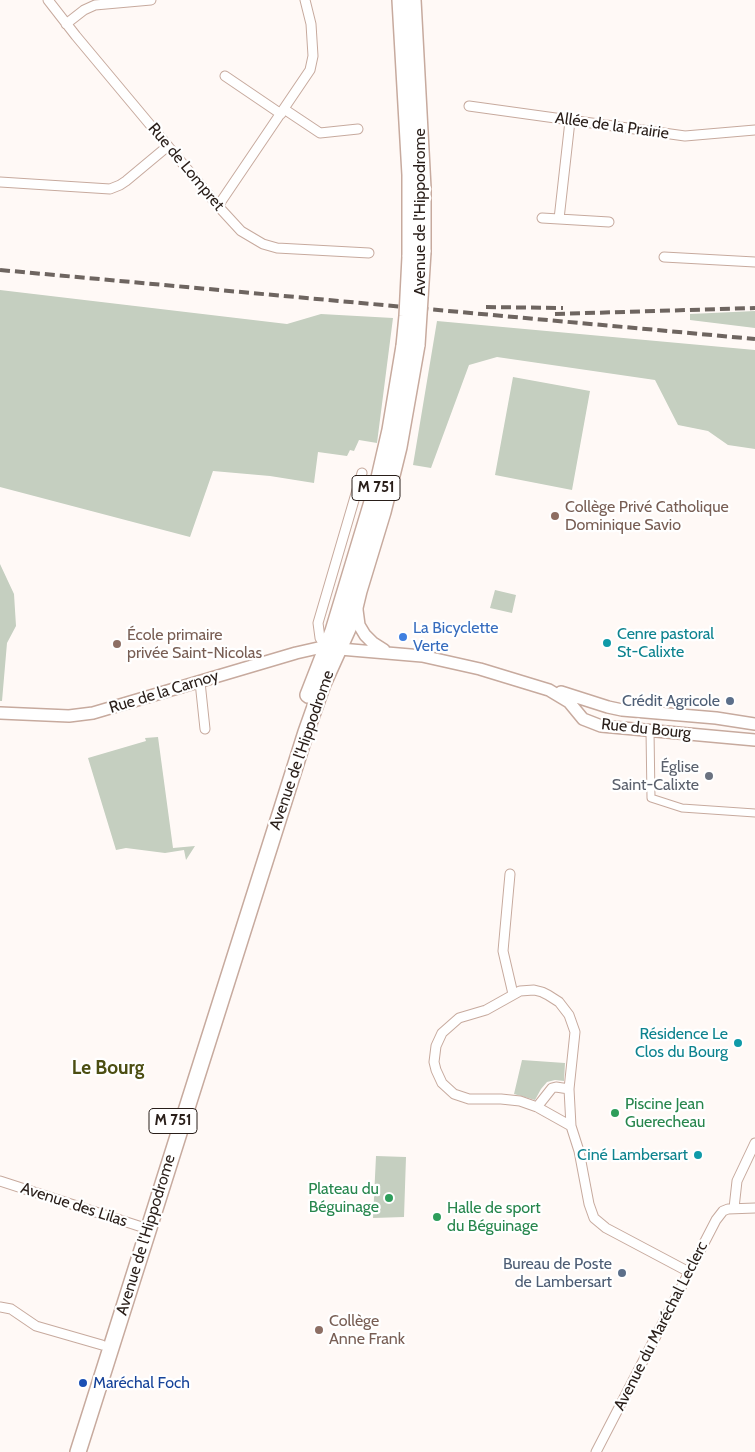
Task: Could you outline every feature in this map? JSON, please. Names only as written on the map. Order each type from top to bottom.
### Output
[{"type":"main road","name":"Avenue de l'Hippodrome","points":[[400,0],[410,175],[417,255]]},
{"type":"main road","name":"Avenue de l'Hippodrome","points":[[78,1452],[143,1227],[309,691],[333,648],[352,620],[383,512],[399,447],[410,346],[407,316],[417,255],[423,188],[413,0]]},
{"type":"main road","name":"Avenue de l'Hippodrome","points":[[333,648],[333,631],[380,475],[410,346]]},
{"type":"main road","name":"Avenue de l'Hippodrome","points":[[68,1452],[102,1345],[143,1227]]},
{"type":"street","name":"Rue de Lompret","points":[[48,0],[218,206],[241,231],[255,240],[270,246],[369,254]]},
{"type":"street","points":[[66,24],[84,10],[95,5],[151,0]]},
{"type":"street","points":[[218,206],[283,112],[312,64],[312,24],[306,0]]},
{"type":"street","points":[[225,76],[283,112],[320,132],[358,129]]},
{"type":"street","name":"Allée de la Prairie","points":[[469,106],[685,136],[755,130]]},
{"type":"street","points":[[559,219],[570,121]]},
{"type":"street","points":[[0,182],[110,189],[120,186],[168,146]]},
{"type":"street","points":[[542,218],[609,222]]},
{"type":"street","points":[[664,257],[755,262]]},
{"type":"street","points":[[333,648],[320,638],[318,623],[362,473]]},
{"type":"street","name":"Rue du Bourg","points":[[357,600],[358,619],[365,635],[378,647],[391,652]]},
{"type":"street","name":"Rue du Bourg","points":[[333,648],[391,652],[459,663],[622,710],[716,718],[755,724]]},
{"type":"street","name":"Rue de la Carnoy","points":[[0,713],[69,716],[88,714],[145,699],[296,653],[333,648]]},
{"type":"street","points":[[200,682],[205,729]]},
{"type":"street","name":"Rue du Bourg","points":[[549,690],[564,698],[583,719],[593,724],[608,727],[755,740]]},
{"type":"street","points":[[650,731],[651,798],[682,808],[755,813]]},
{"type":"street","points":[[510,874],[503,951],[514,994]]},
{"type":"street","points":[[571,1126],[537,1107],[510,1100],[478,1100],[454,1094],[442,1083],[434,1062],[436,1046],[447,1027],[459,1018],[486,1010],[520,991],[534,990],[548,994],[559,1002],[569,1015],[575,1032],[569,1089],[571,1126],[581,1158],[586,1194],[594,1218],[606,1228],[689,1272]]},
{"type":"street","points":[[537,1107],[552,1088],[569,1089]]},
{"type":"street","points":[[755,1143],[737,1181],[734,1193],[734,1208],[755,1208]]},
{"type":"street","name":"Avenue des Lilas","points":[[0,1181],[143,1227]]},
{"type":"street","name":"Avenue du Maréchal Leclerc","points":[[596,1452],[716,1220],[723,1211],[734,1208]]},
{"type":"street","points":[[0,1307],[11,1309],[36,1326],[102,1345]]},
{"type":"green space","points":[[0,290],[287,324],[321,314],[393,318],[377,443],[359,440],[354,451],[350,450],[347,456],[318,452],[314,483],[270,476],[213,471],[190,537],[0,487]]},
{"type":"green space","points":[[755,311],[755,328],[690,320],[690,314]]},
{"type":"green space","points":[[437,321],[755,350],[755,449],[728,445],[708,431],[678,425],[655,380],[497,357],[469,365],[431,468],[413,465]]},
{"type":"green space","points":[[513,377],[590,391],[572,490],[495,475]]},
{"type":"green space","points":[[0,564],[14,594],[16,626],[7,643],[2,701],[0,701]]},
{"type":"green space","points":[[495,590],[516,595],[512,613],[490,608]]},
{"type":"green space","points":[[158,737],[173,848],[195,846],[186,860],[184,850],[165,853],[126,848],[116,850],[88,758],[146,741],[145,738]]},
{"type":"green space","points":[[522,1060],[565,1063],[564,1081],[555,1080],[547,1082],[535,1100],[514,1094]]},
{"type":"green space","name":"Plateau du Béguinage","points":[[376,1156],[406,1157],[404,1217],[373,1218]]},
{"type":"railway","points":[[0,270],[755,339]]},
{"type":"railway","points":[[486,307],[563,308]]},
{"type":"railway","points":[[555,314],[755,308]]},
{"type":"place","name":"Collège Privé Catholique Dominique Savio","points":[[555,516]]},
{"type":"place","name":"La Bicyclette Verte","points":[[403,637]]},
{"type":"place","name":"Cenre pastoral St-Calixte","points":[[607,643]]},
{"type":"place","name":"École primaire privée Saint-Nicolas","points":[[117,644]]},
{"type":"place","name":"Crédit Agricole","points":[[730,701]]},
{"type":"place","name":"Église Saint-Calixte","points":[[709,776]]},
{"type":"place","name":"Résidence Le Clos du Bourg","points":[[738,1043]]},
{"type":"place","name":"Piscine Jean Guerecheau","points":[[615,1113]]},
{"type":"place","name":"Ciné Lambersart","points":[[698,1155]]},
{"type":"place","name":"Plateau du Béguinage","points":[[389,1198]]},
{"type":"place","name":"Halle de sport du Béguinage","points":[[437,1217]]},
{"type":"place","name":"Bureau de Poste de Lambersart","points":[[622,1273]]},
{"type":"place","name":"Collège Anne Frank","points":[[319,1330]]},
{"type":"place","name":"Maréchal Foch","points":[[83,1383]]},
{"type":"district","name":"Le Bourg","points":[[108,1068]]}]
